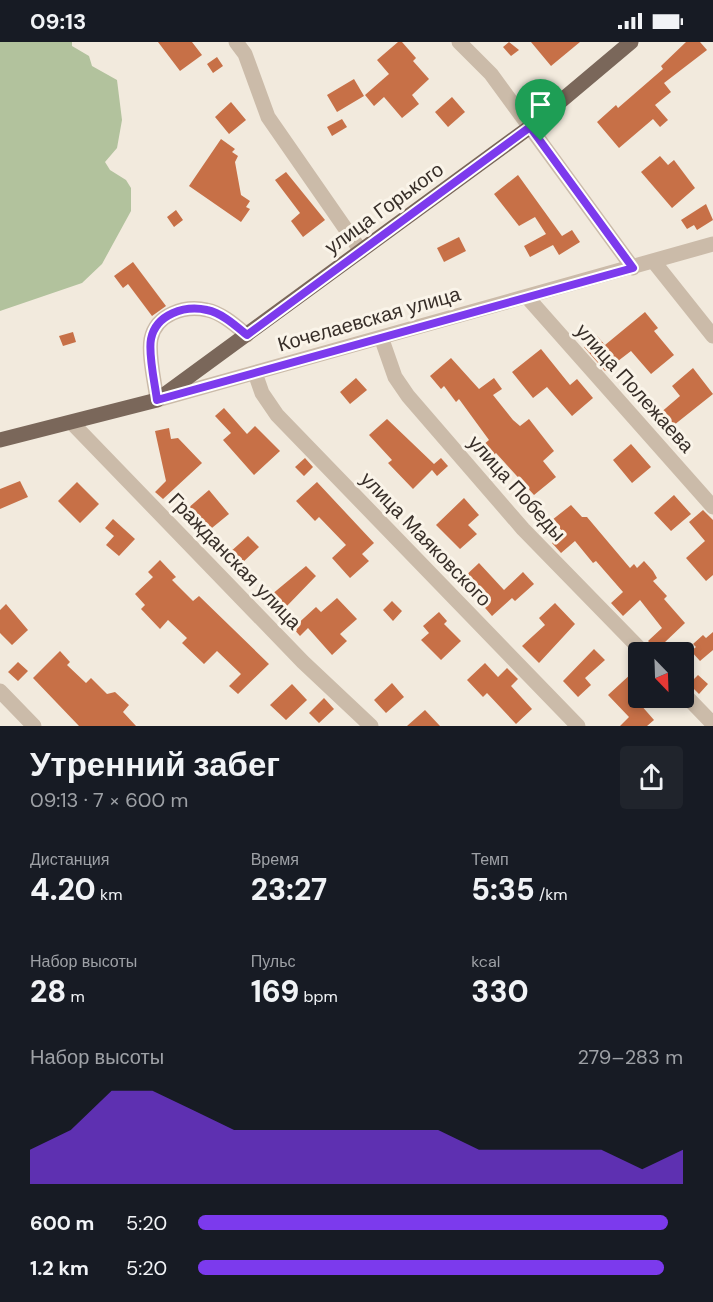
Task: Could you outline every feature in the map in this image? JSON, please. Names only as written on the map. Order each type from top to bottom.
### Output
[{"type":"main road","name":"улица Горького","points":[[157,400],[530,127],[631,42]]},
{"type":"main road","name":"Кочелаевская улица","points":[[0,440],[157,400]]},
{"type":"street","points":[[236,42],[245,54],[268,117],[361,251]]},
{"type":"street","points":[[459,42],[491,74],[633,268]]},
{"type":"street","name":"Кочелаевская улица","points":[[157,400],[713,244]]},
{"type":"street","points":[[654,262],[713,336]]},
{"type":"street","name":"улица Полежаева","points":[[526,297],[713,507]]},
{"type":"street","points":[[157,400],[151,340],[158,324],[172,313],[188,308],[209,310],[247,335]]},
{"type":"street","name":"улица Победы","points":[[381,337],[395,377],[408,396],[523,529],[633,642]]},
{"type":"street","name":"улица Маяковского","points":[[255,373],[262,393],[277,415],[578,726]]},
{"type":"street","name":"Гражданская улица","points":[[72,423],[303,662],[371,726]]},
{"type":"street","points":[[0,691],[34,726]]},
{"type":"street","points":[[694,704],[713,724]]},
{"type":"green space","points":[[0,42],[72,42],[72,46],[89,56],[92,66],[117,80],[122,120],[117,148],[105,162],[110,170],[126,180],[131,188],[131,211],[102,264],[82,283],[0,311]]},
{"type":"building","points":[[158,42],[192,42],[202,55],[180,71]]},
{"type":"building","points":[[398,42],[402,42],[416,58],[413,61],[429,79],[412,95],[419,104],[402,118],[384,97],[374,106],[365,95],[389,74],[377,60]]},
{"type":"building","points":[[509,42],[519,50],[511,56],[503,47]]},
{"type":"building","points":[[531,42],[580,42],[551,66]]},
{"type":"building","points":[[686,42],[700,42],[707,50],[664,83],[671,92],[655,105],[668,120],[660,127],[653,119],[619,148],[597,122],[616,105],[618,108],[663,69],[661,66]]},
{"type":"building","points":[[217,57],[223,66],[213,73],[207,64]]},
{"type":"building","points":[[354,79],[364,96],[337,112],[327,95]]},
{"type":"building","points":[[452,97],[465,112],[448,127],[435,112]]},
{"type":"building","points":[[231,102],[246,120],[229,134],[215,117]]},
{"type":"building","points":[[342,119],[347,127],[332,136],[327,127]]},
{"type":"building","points":[[221,139],[235,149],[232,152],[238,156],[235,162],[241,195],[250,201],[246,207],[250,209],[241,222],[189,186]]},
{"type":"building","points":[[660,156],[668,165],[674,160],[695,188],[672,208],[641,172]]},
{"type":"building","points":[[286,172],[325,220],[303,237],[291,221],[300,213],[275,180]]},
{"type":"building","points":[[518,175],[562,236],[572,230],[580,242],[559,255],[553,245],[530,257],[524,246],[546,234],[535,217],[519,226],[494,194]]},
{"type":"building","points":[[706,204],[713,220],[697,230],[694,225],[687,229],[681,220]]},
{"type":"building","points":[[176,210],[183,220],[174,227],[167,217]]},
{"type":"building","points":[[459,237],[466,251],[444,262],[437,248]]},
{"type":"building","points":[[133,262],[166,306],[152,316],[128,284],[123,288],[114,276]]},
{"type":"building","points":[[645,312],[658,328],[654,331],[674,355],[651,374],[631,351],[605,371],[584,347],[597,336],[605,345]]},
{"type":"building","points":[[73,332],[76,342],[63,346],[59,336]]},
{"type":"building","points":[[541,349],[570,385],[577,379],[593,398],[572,416],[547,387],[533,398],[512,372]]},
{"type":"building","points":[[451,358],[479,389],[494,378],[502,389],[493,395],[513,420],[520,426],[529,419],[554,451],[543,461],[556,477],[534,495],[496,453],[486,461],[477,450],[489,440],[459,399],[456,402],[444,386],[441,389],[430,376]]},
{"type":"building","points":[[693,368],[713,394],[664,433],[652,420],[680,396],[672,386]]},
{"type":"building","points":[[356,378],[367,390],[350,404],[340,392]]},
{"type":"building","points":[[224,408],[247,434],[255,426],[280,451],[254,475],[223,440],[231,433],[215,416]]},
{"type":"building","points":[[387,419],[434,464],[441,458],[448,466],[437,476],[432,470],[413,489],[388,463],[392,460],[369,435]]},
{"type":"building","points":[[169,428],[171,439],[178,438],[202,463],[163,499],[155,492],[166,481],[155,431]]},
{"type":"building","points":[[631,444],[651,467],[632,483],[613,460]]},
{"type":"building","points":[[305,458],[313,467],[304,476],[295,467]]},
{"type":"building","points":[[20,481],[28,497],[0,509],[0,489]]},
{"type":"building","points":[[77,482],[99,504],[80,523],[58,501]]},
{"type":"building","points":[[317,482],[374,543],[362,554],[369,561],[350,578],[332,558],[346,545],[319,517],[315,521],[296,501]]},
{"type":"building","points":[[209,490],[229,514],[207,532],[187,509]]},
{"type":"building","points":[[674,495],[691,514],[671,531],[654,513]]},
{"type":"building","points":[[464,498],[479,515],[468,525],[477,534],[460,549],[436,525]]},
{"type":"building","points":[[571,505],[582,517],[587,517],[630,568],[634,564],[637,568],[644,561],[657,578],[653,581],[667,596],[664,599],[685,623],[665,642],[649,642],[662,628],[640,600],[623,616],[611,603],[623,592],[596,561],[593,563],[575,541],[561,553],[552,543],[564,533],[552,520]]},
{"type":"building","points":[[703,510],[713,520],[713,575],[706,581],[686,558],[705,541],[689,522]]},
{"type":"building","points":[[113,519],[135,539],[119,556],[106,545],[114,536],[105,528]]},
{"type":"building","points":[[248,536],[259,547],[240,565],[229,553]]},
{"type":"building","points":[[160,560],[176,577],[172,580],[193,601],[199,596],[269,664],[238,694],[229,686],[241,674],[217,651],[204,664],[182,643],[187,638],[168,620],[160,629],[141,609],[145,605],[135,594],[153,577],[148,572]]},
{"type":"building","points":[[479,563],[504,590],[523,572],[534,584],[515,601],[512,598],[492,616],[461,580]]},
{"type":"building","points":[[306,566],[316,576],[284,609],[271,595]]},
{"type":"building","points":[[337,598],[357,619],[340,634],[347,641],[332,655],[308,628],[300,636],[293,628],[316,607],[321,612]]},
{"type":"building","points":[[392,601],[402,611],[393,621],[383,610]]},
{"type":"building","points":[[555,603],[575,624],[539,663],[522,646],[545,625],[539,618]]},
{"type":"building","points":[[6,604],[28,630],[12,645],[0,633],[0,610]]},
{"type":"building","points":[[439,612],[447,621],[444,624],[461,641],[441,660],[421,640],[429,633],[423,626]]},
{"type":"building","points":[[713,632],[713,650],[700,661],[694,654],[696,647],[694,643],[703,635],[706,638]]},
{"type":"building","points":[[594,649],[605,660],[585,678],[591,685],[578,697],[563,681]]},
{"type":"building","points":[[60,651],[70,662],[67,665],[86,683],[91,678],[107,694],[115,692],[129,705],[123,712],[136,726],[79,726],[33,678]]},
{"type":"building","points":[[18,662],[28,671],[18,681],[8,672]]},
{"type":"building","points":[[485,663],[498,677],[507,668],[518,679],[511,686],[532,709],[516,724],[487,693],[483,697],[467,680]]},
{"type":"building","points":[[698,675],[708,684],[699,694],[694,689],[694,679]]},
{"type":"building","points":[[628,677],[628,708],[644,708],[654,720],[647,726],[620,726],[629,717],[608,695]]},
{"type":"building","points":[[392,683],[404,697],[386,713],[374,700]]},
{"type":"building","points":[[292,684],[307,700],[286,720],[270,705]]},
{"type":"building","points":[[324,698],[334,709],[319,723],[309,713]]},
{"type":"building","points":[[425,710],[440,726],[407,726]]},
{"type":"route","points":[[530,127],[541,141],[633,268],[157,400],[151,340],[158,324],[172,313],[188,308],[209,310],[232,322],[247,335],[530,127]]}]
